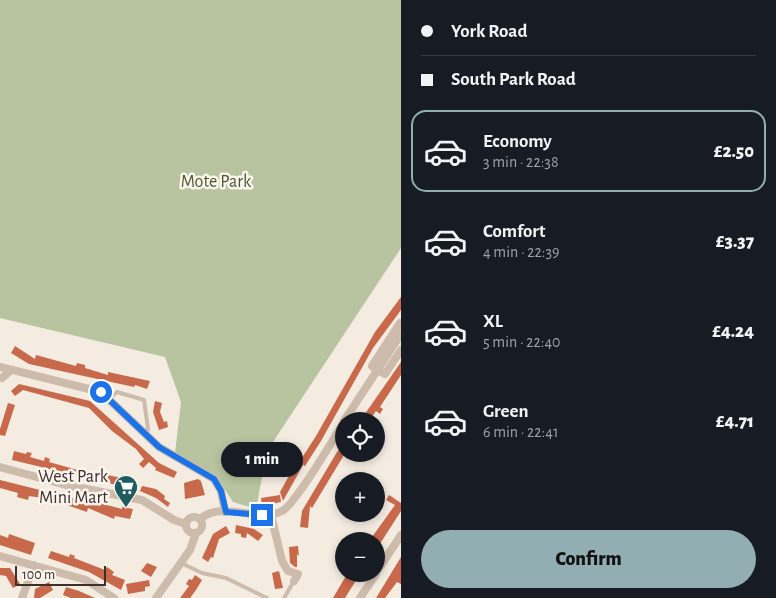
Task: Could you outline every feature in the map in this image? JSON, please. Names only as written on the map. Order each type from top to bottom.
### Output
[{"type":"street","points":[[401,324],[372,366],[385,374],[401,350]]},
{"type":"street","points":[[351,412],[401,334]]},
{"type":"street","points":[[0,368],[92,389],[109,399],[145,435],[170,456],[214,479],[221,491],[226,512]]},
{"type":"street","points":[[1,380],[11,370]]},
{"type":"street","points":[[196,533],[188,530],[186,524],[190,517],[200,519],[208,514],[226,512],[271,515],[283,511],[290,505],[335,436]]},
{"type":"street","points":[[0,467],[66,485],[142,500],[174,520],[186,524]]},
{"type":"street","points":[[271,515],[284,565],[288,571],[298,574],[294,581]]},
{"type":"street","points":[[156,598],[190,550],[196,533],[202,528],[200,519]]},
{"type":"street","points":[[385,559],[401,535]]},
{"type":"street","points":[[0,556],[86,580],[114,598]]},
{"type":"street","points":[[22,598],[34,565]]},
{"type":"street","points":[[360,598],[370,582]]},
{"type":"lane","points":[[109,399],[117,392],[144,400],[148,428],[145,435]]},
{"type":"lane","points":[[181,563],[202,573],[226,578],[267,598]]},
{"type":"lane","points":[[284,598],[294,581]]},
{"type":"green space","name":"Mote Park","points":[[0,0],[401,0],[401,248],[267,451],[256,509],[233,502],[216,476],[175,453],[181,402],[165,357],[0,318]]},
{"type":"building","points":[[401,297],[401,310],[373,348],[337,412],[335,412],[335,416],[321,441],[305,466],[303,465],[283,501],[280,492],[296,463],[298,464],[316,436],[375,332]]},
{"type":"building","points":[[15,346],[35,359],[36,355],[76,366],[77,363],[85,365],[85,368],[108,375],[108,372],[150,381],[147,389],[29,364],[11,353]]},
{"type":"building","points":[[401,362],[401,375],[380,407],[383,409],[381,412],[366,412]]},
{"type":"building","points":[[19,384],[90,401],[159,463],[177,472],[174,478],[155,470],[156,468],[149,462],[143,468],[139,464],[144,459],[136,449],[112,431],[89,408],[23,390],[15,396],[11,391]]},
{"type":"building","points":[[155,401],[162,403],[160,412],[164,422],[167,421],[168,427],[159,430],[153,412]]},
{"type":"building","points":[[8,403],[15,405],[5,436],[0,435],[0,429]]},
{"type":"building","points":[[14,451],[26,454],[27,452],[32,453],[30,457],[44,461],[45,457],[50,459],[49,462],[74,469],[123,478],[121,486],[12,460]]},
{"type":"building","points":[[335,455],[335,462],[340,462],[312,508],[310,506],[308,528],[300,527],[302,511]]},
{"type":"building","points":[[198,479],[201,481],[205,495],[185,499],[184,483]]},
{"type":"building","points":[[0,480],[84,501],[84,499],[122,509],[122,507],[133,509],[130,519],[115,516],[114,519],[88,508],[87,512],[49,499],[29,496],[28,500],[17,497],[18,493],[0,488]]},
{"type":"building","points":[[142,486],[156,489],[165,496],[164,499],[170,503],[168,507],[156,498],[140,491]]},
{"type":"building","points":[[280,495],[281,502],[262,506],[261,498]]},
{"type":"building","points":[[389,495],[401,503],[401,511],[385,536],[385,532],[376,532],[383,522],[385,522],[385,519],[395,505],[386,500]]},
{"type":"building","points":[[236,525],[254,529],[263,535],[258,541],[247,533],[246,538],[241,537],[241,534],[235,533]]},
{"type":"building","points":[[226,526],[230,533],[219,539],[213,558],[211,557],[208,562],[202,558],[213,534]]},
{"type":"building","points":[[9,534],[35,543],[31,555],[0,545],[0,535],[8,538]]},
{"type":"building","points":[[298,546],[299,556],[297,554],[297,567],[295,567],[290,563],[289,547]]},
{"type":"building","points":[[51,551],[69,557],[70,554],[75,556],[74,558],[105,570],[107,567],[114,572],[112,575],[125,580],[121,590],[89,572],[48,558]]},
{"type":"building","points":[[401,557],[401,584],[397,582],[385,598],[376,598]]},
{"type":"building","points":[[147,563],[157,567],[151,577],[141,571]]},
{"type":"building","points":[[0,568],[10,568],[20,584],[13,588],[6,576],[0,575]]},
{"type":"building","points":[[279,571],[283,588],[275,589],[272,573]]},
{"type":"building","points":[[195,575],[202,580],[196,590],[190,598],[180,598],[189,586],[186,584],[189,579],[192,580]]},
{"type":"building","points":[[149,580],[150,586],[145,587],[145,591],[128,594],[126,584]]},
{"type":"building","points":[[49,582],[53,590],[40,598],[34,598],[35,589]]},
{"type":"building","points":[[342,582],[355,582],[345,598],[333,598]]},
{"type":"building","points":[[66,587],[95,598],[71,598],[63,595]]},
{"type":"place","name":"West Park Mini Mart","points":[[126,508]]},
{"type":"route","points":[[101,392],[150,440],[170,456],[204,472],[214,479],[219,484],[226,512],[235,511],[262,515]]}]
